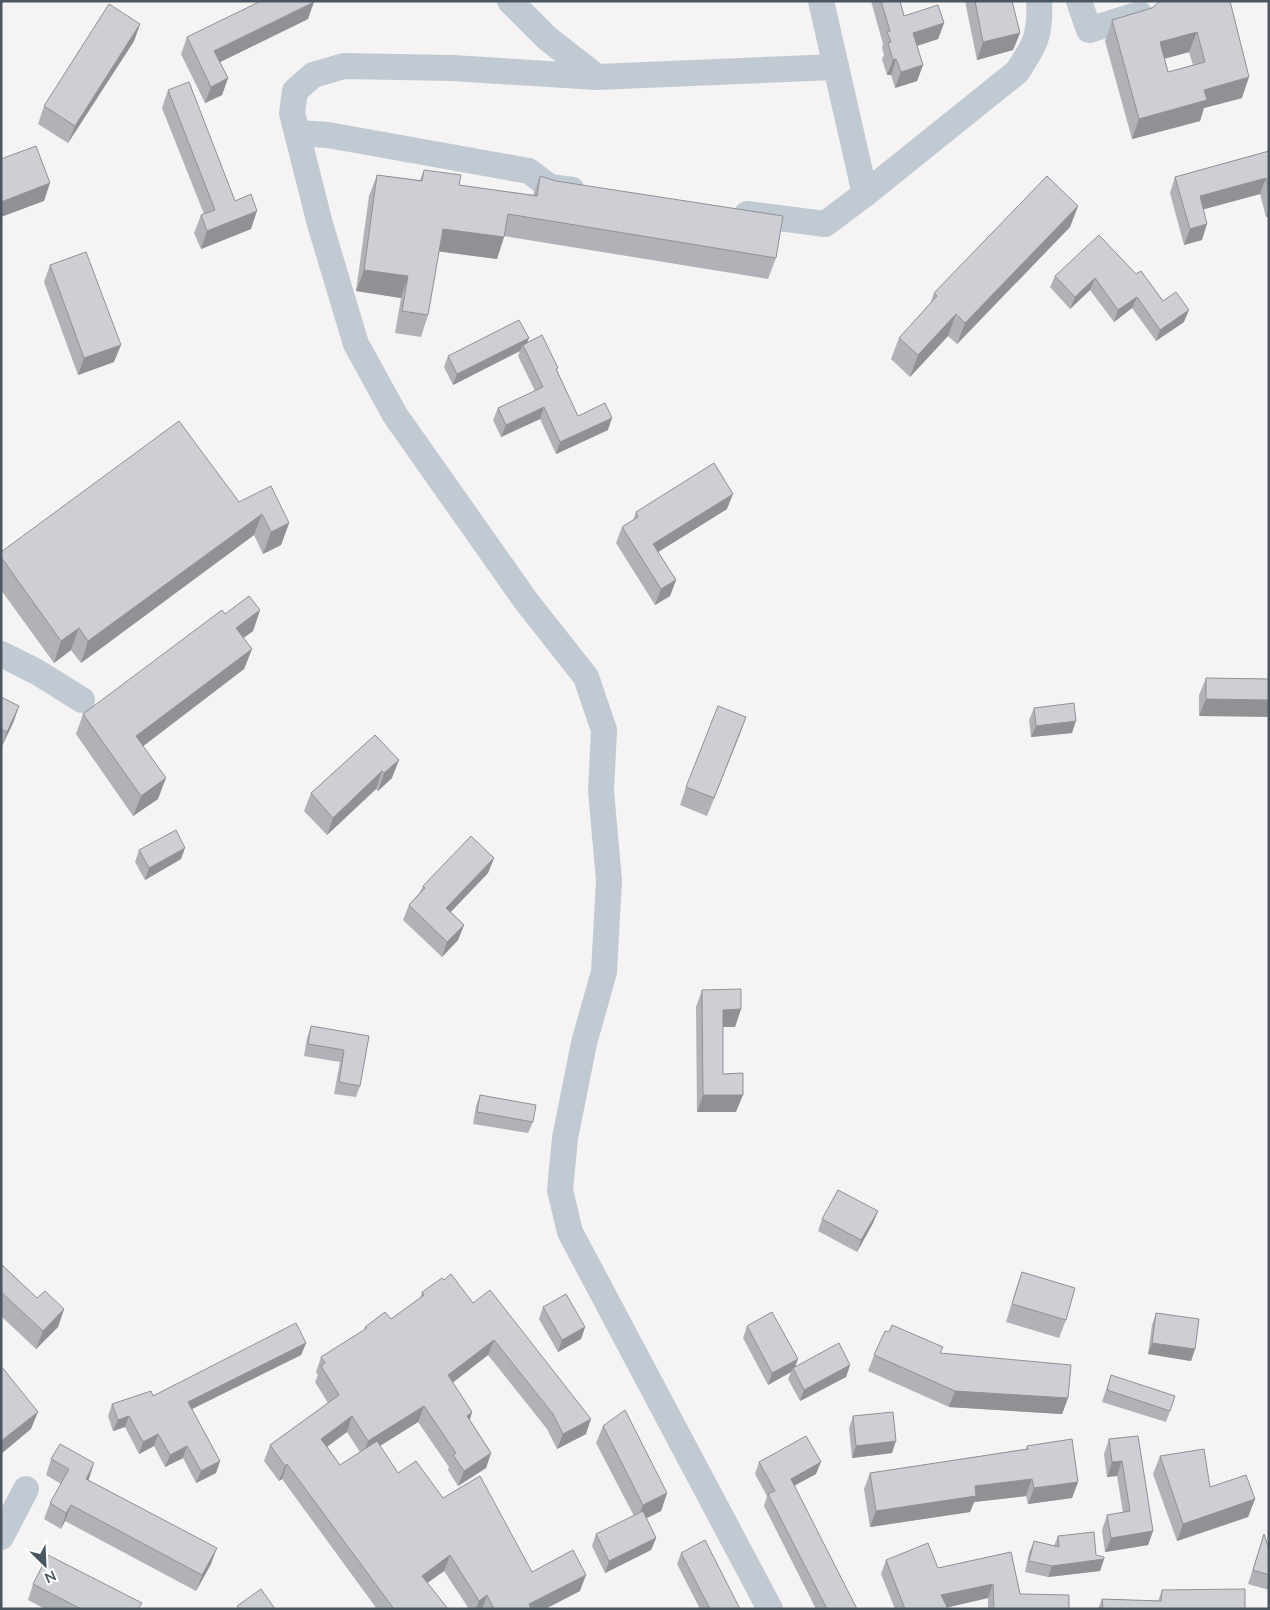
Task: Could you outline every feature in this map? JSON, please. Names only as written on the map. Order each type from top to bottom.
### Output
[{"type":"street","points":[[510,1],[547,38],[597,77]]},
{"type":"street","points":[[821,1],[865,194]]},
{"type":"street","points":[[727,211],[825,224],[1017,72],[1033,48],[1040,24],[1039,1]]},
{"type":"street","points":[[1079,1],[1089,30],[1140,14]]},
{"type":"street","points":[[770,1609],[570,1232],[560,1190],[565,1138],[584,1043],[604,972],[609,880],[601,791],[604,730],[586,677],[526,601],[394,414],[356,344],[320,224],[292,113],[294,91],[312,75],[344,66],[597,77],[836,67]]},
{"type":"street","points":[[297,133],[328,135],[528,171],[550,187],[599,193]]},
{"type":"street","points":[[1,654],[36,672],[82,700]]},
{"type":"street","points":[[1,1536],[26,1488]]},
{"type":"building","points":[[261,1],[314,2],[214,51],[228,78],[211,87],[187,37]]},
{"type":"building","points":[[881,1],[900,1],[904,16],[938,5],[944,23],[913,33],[923,65],[901,72],[896,59],[893,60],[888,43],[891,42],[887,32],[890,31]]},
{"type":"building","points":[[975,1],[1012,1],[1020,33],[983,42]]},
{"type":"building","points":[[1160,1],[1230,1],[1249,77],[1204,90],[1207,100],[1139,119],[1112,20],[1152,8]],"holes":[[[1197,32],[1205,62],[1168,72],[1160,42]]]},
{"type":"building","points":[[109,4],[140,24],[75,126],[44,106]]},
{"type":"building","points":[[189,82],[235,201],[251,194],[257,211],[207,231],[201,215],[215,210],[168,90]]},
{"type":"building","points":[[36,146],[50,183],[1,202],[1,159]]},
{"type":"building","points":[[1269,151],[1269,189],[1266,178],[1200,196],[1207,224],[1190,229],[1175,177]]},
{"type":"building","points":[[424,170],[461,175],[459,185],[537,196],[540,176],[556,181],[783,216],[776,258],[508,214],[504,237],[443,229],[428,315],[402,311],[408,276],[364,270],[377,175],[422,181]]},
{"type":"building","points":[[1047,176],[1078,206],[965,323],[956,314],[918,355],[899,338],[937,296],[934,293]]},
{"type":"building","points":[[1099,235],[1136,274],[1141,271],[1163,301],[1176,292],[1189,310],[1160,330],[1137,297],[1118,310],[1095,278],[1075,297],[1055,276]]},
{"type":"building","points":[[86,252],[121,345],[84,358],[50,265]]},
{"type":"building","points":[[519,320],[529,338],[457,374],[448,356]]},
{"type":"building","points":[[542,335],[578,416],[605,403],[612,418],[560,442],[544,407],[506,425],[498,408],[543,387],[523,345]]},
{"type":"building","points":[[179,421],[239,502],[271,486],[289,523],[271,532],[262,514],[88,641],[79,628],[61,641],[1,557],[1,552]]},
{"type":"building","points":[[714,463],[733,494],[653,544],[676,580],[661,589],[622,527],[638,517],[636,512]]},
{"type":"building","points":[[249,596],[260,610],[236,628],[252,649],[136,736],[166,778],[141,796],[83,714],[222,610],[225,614]]},
{"type":"building","points":[[1206,678],[1269,679],[1269,700],[1206,699]]},
{"type":"building","points":[[1,697],[19,706],[7,732],[1,729]]},
{"type":"building","points":[[1074,703],[1076,721],[1036,726],[1034,708]]},
{"type":"building","points":[[718,706],[746,717],[714,798],[686,787]]},
{"type":"building","points":[[375,735],[399,760],[384,773],[382,771],[333,818],[311,793]]},
{"type":"building","points":[[176,830],[185,848],[149,868],[139,850]]},
{"type":"building","points":[[471,836],[494,858],[446,908],[464,925],[447,942],[409,905],[425,888],[423,886]]},
{"type":"building","points":[[741,989],[741,1009],[723,1010],[723,1074],[743,1073],[743,1095],[703,1095],[702,990]]},
{"type":"building","points":[[311,1026],[369,1036],[360,1086],[339,1082],[344,1050],[308,1044]]},
{"type":"building","points":[[480,1095],[536,1105],[533,1122],[477,1112]]},
{"type":"building","points":[[838,1190],[878,1211],[861,1240],[822,1219]]},
{"type":"building","points":[[1,1264],[37,1298],[45,1291],[64,1309],[43,1331],[1,1292]]},
{"type":"building","points":[[1022,1272],[1075,1288],[1066,1320],[1012,1304]]},
{"type":"building","points":[[451,1274],[473,1303],[490,1290],[591,1419],[563,1434],[553,1414],[494,1340],[448,1375],[472,1412],[467,1416],[491,1453],[464,1471],[453,1455],[456,1453],[424,1406],[368,1441],[352,1416],[321,1439],[340,1465],[377,1441],[398,1473],[416,1461],[443,1498],[480,1476],[532,1572],[573,1550],[586,1575],[529,1604],[531,1609],[494,1609],[487,1595],[479,1601],[450,1555],[422,1576],[448,1609],[394,1609],[287,1464],[285,1466],[270,1445],[339,1395],[321,1366],[325,1363],[321,1357],[367,1328],[365,1327],[385,1312],[391,1319],[424,1295],[422,1292]]},
{"type":"building","points":[[566,1294],[585,1327],[562,1340],[543,1307]]},
{"type":"building","points":[[772,1312],[798,1359],[772,1373],[747,1326]]},
{"type":"building","points":[[1156,1313],[1199,1319],[1195,1349],[1152,1343]]},
{"type":"building","points":[[296,1323],[306,1343],[188,1402],[220,1461],[201,1471],[187,1446],[170,1455],[158,1434],[143,1442],[129,1416],[118,1420],[112,1404],[151,1391],[153,1396]]},
{"type":"building","points":[[892,1325],[943,1347],[940,1353],[1071,1365],[1068,1398],[955,1391],[874,1355],[885,1331],[889,1332]]},
{"type":"building","points":[[839,1343],[850,1365],[804,1390],[793,1368]]},
{"type":"building","points":[[1,1366],[38,1412],[1,1441]]},
{"type":"building","points":[[1111,1375],[1175,1396],[1170,1411],[1107,1390]]},
{"type":"building","points":[[625,1410],[667,1493],[643,1505],[603,1426]]},
{"type":"building","points":[[893,1412],[896,1441],[856,1446],[853,1416]]},
{"type":"building","points":[[806,1436],[821,1462],[791,1479],[857,1609],[827,1609],[768,1494],[775,1491],[759,1462]]},
{"type":"building","points":[[1138,1436],[1153,1531],[1111,1538],[1107,1515],[1130,1511],[1122,1461],[1112,1462],[1109,1439]]},
{"type":"building","points":[[1072,1439],[1078,1482],[1034,1488],[1032,1479],[975,1486],[976,1496],[876,1511],[870,1473],[1028,1449],[1027,1446]]},
{"type":"building","points":[[60,1444],[94,1463],[86,1479],[217,1548],[202,1575],[71,1505],[66,1513],[50,1503],[69,1469],[51,1459]]},
{"type":"building","points":[[1204,1449],[1210,1487],[1246,1475],[1255,1499],[1183,1524],[1160,1456]]},
{"type":"building","points":[[643,1511],[656,1538],[609,1561],[596,1534]]},
{"type":"building","points":[[1094,1532],[1096,1555],[1104,1557],[1104,1559],[1052,1566],[1029,1561],[1034,1541],[1059,1547],[1058,1536]]},
{"type":"building","points":[[1264,1534],[1269,1549],[1269,1575],[1253,1570]]},
{"type":"building","points":[[705,1540],[740,1609],[710,1609],[681,1553]]},
{"type":"building","points":[[928,1543],[938,1568],[1011,1552],[1020,1594],[1069,1595],[1069,1609],[994,1609],[993,1584],[941,1595],[948,1609],[905,1609],[886,1560]]},
{"type":"building","points":[[48,1555],[142,1603],[138,1609],[81,1609],[33,1584]]},
{"type":"building","points":[[261,1589],[275,1609],[239,1609],[237,1606]]},
{"type":"building","points":[[1245,1589],[1245,1609],[1103,1609],[1102,1599],[1161,1601],[1162,1590]]}]
